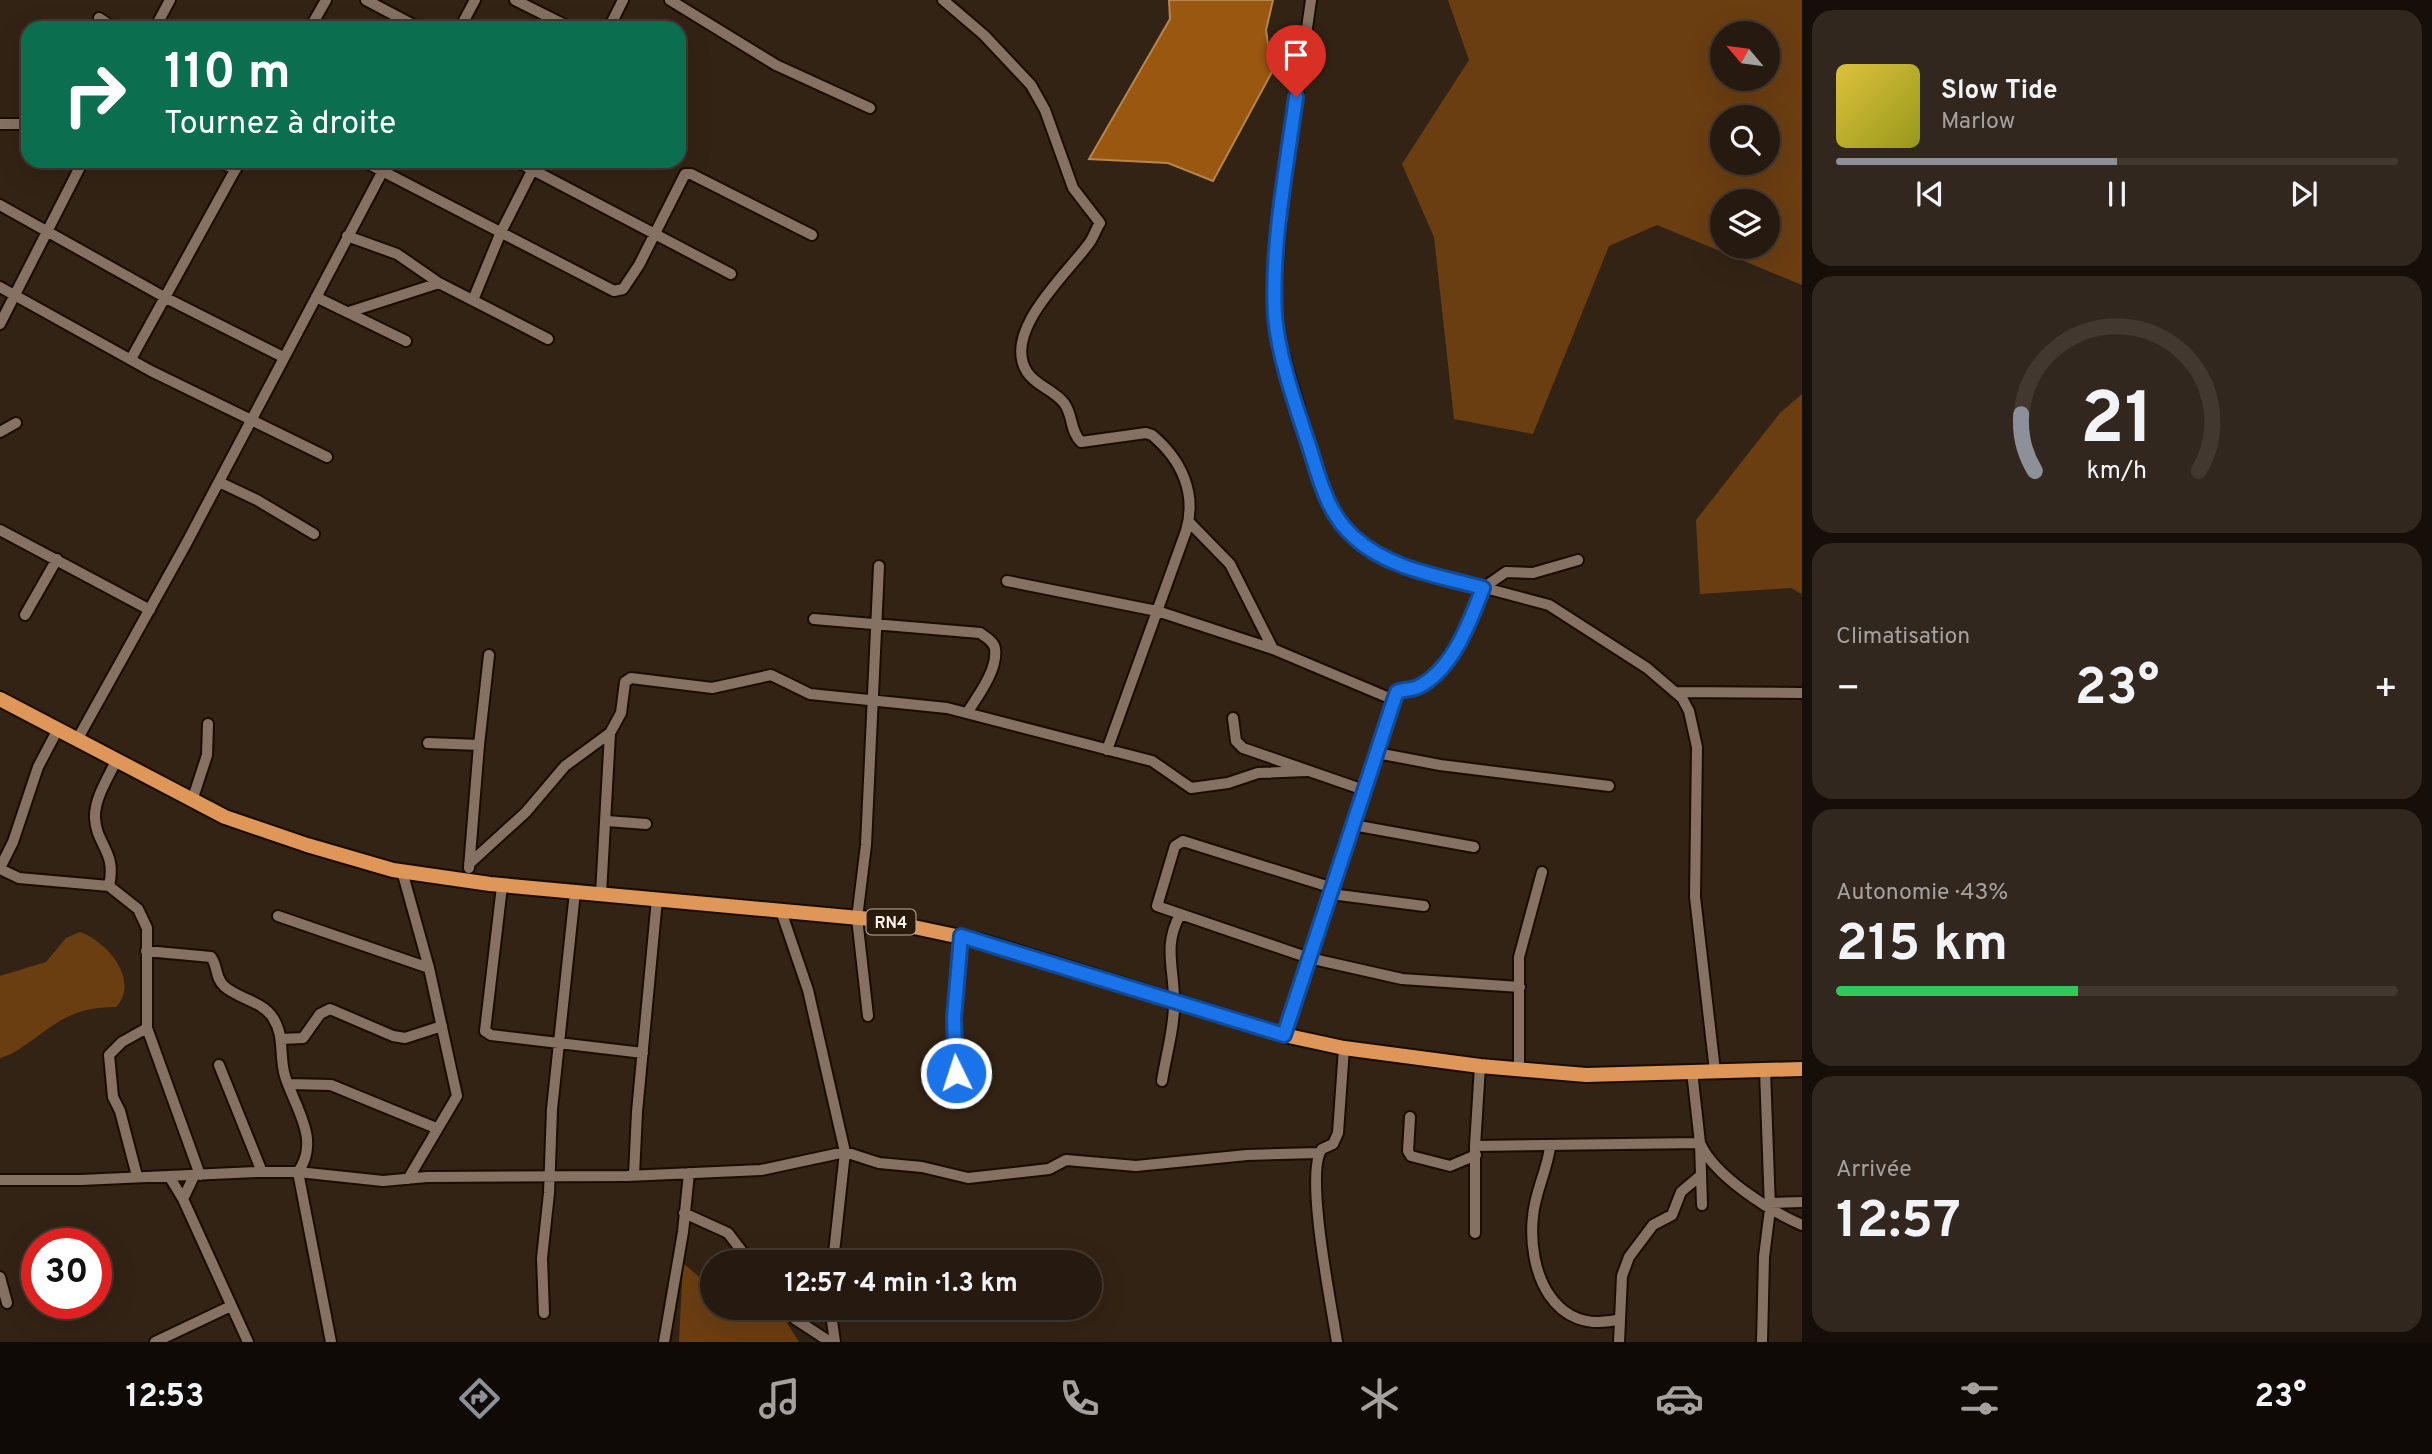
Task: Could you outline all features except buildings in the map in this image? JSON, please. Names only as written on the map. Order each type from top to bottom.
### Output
[{"type":"highway","name":"RN4","points":[[0,699],[225,817],[307,845],[402,871],[502,886],[857,918],[961,936],[1284,1035],[1344,1048],[1518,1070],[1612,1076],[1802,1069]]},
{"type":"street","points":[[159,21],[170,0]]},
{"type":"street","points":[[314,21],[326,0]]},
{"type":"street","points":[[366,0],[406,21]]},
{"type":"street","points":[[464,21],[475,0]]},
{"type":"street","points":[[515,0],[557,21]]},
{"type":"street","points":[[612,21],[623,0]]},
{"type":"street","points":[[670,0],[776,65],[870,108]]},
{"type":"street","points":[[943,0],[984,35],[1031,85],[1045,110],[1073,188],[1100,223],[1092,239],[1029,319],[1021,345],[1023,364],[1036,383],[1066,405],[1076,438],[1081,442],[1087,444],[1146,433],[1156,438],[1190,489],[1189,522],[1108,750]]},
{"type":"street","points":[[1311,0],[1282,203],[1275,300],[1278,331],[1300,418],[1329,505],[1355,539],[1375,553],[1410,568],[1529,598],[1555,609],[1647,668],[1676,692],[1689,711],[1697,747],[1695,897],[1715,1071]]},
{"type":"street","points":[[99,18],[104,21]]},
{"type":"street","points":[[0,124],[21,124]]},
{"type":"street","points":[[0,324],[80,168]]},
{"type":"street","points":[[131,359],[236,168]]},
{"type":"street","points":[[77,740],[219,482],[384,168]]},
{"type":"street","points":[[389,168],[501,232],[614,291],[623,289],[626,285],[681,179],[691,174],[812,235]]},
{"type":"street","points":[[473,300],[501,232],[533,168]]},
{"type":"street","points":[[540,168],[731,274]]},
{"type":"street","points":[[0,205],[166,298],[283,357]]},
{"type":"street","points":[[347,236],[397,254],[439,283],[548,338]]},
{"type":"street","points":[[349,313],[439,283]]},
{"type":"street","points":[[0,287],[250,421],[327,457]]},
{"type":"street","points":[[316,297],[406,341]]},
{"type":"street","points":[[0,432],[16,424]]},
{"type":"street","points":[[219,482],[257,500],[314,534]]},
{"type":"street","points":[[1189,522],[1230,564],[1273,649]]},
{"type":"street","points":[[0,530],[150,610]]},
{"type":"street","points":[[25,615],[57,559]]},
{"type":"street","points":[[1284,1035],[1397,692],[1416,688],[1439,670],[1464,632],[1483,588],[1506,572],[1533,573],[1578,560]]},
{"type":"street","points":[[867,1016],[857,918],[866,845],[879,566]]},
{"type":"street","points":[[1007,581],[1157,611],[1273,649],[1394,700]]},
{"type":"street","points":[[814,619],[979,633],[993,644],[996,650],[990,670],[967,713]]},
{"type":"street","points":[[467,881],[478,745],[489,655]]},
{"type":"street","points":[[470,864],[526,812],[565,766],[610,733],[621,713],[622,688],[631,678],[712,688],[771,675],[810,694],[924,705],[967,713],[1161,765],[1191,788],[1228,783],[1258,773],[1306,771]]},
{"type":"street","points":[[1676,692],[1802,693]]},
{"type":"street","points":[[1689,711],[1703,694]]},
{"type":"street","points":[[1233,719],[1236,741],[1243,748],[1364,790]]},
{"type":"street","points":[[192,801],[206,755],[208,724]]},
{"type":"street","points":[[58,729],[38,767],[13,842],[0,869],[26,880],[109,886],[138,909],[143,918],[146,928],[147,1028],[197,1175],[183,1199]]},
{"type":"street","points":[[601,894],[610,733]]},
{"type":"street","points":[[428,743],[478,745]]},
{"type":"street","points":[[1377,753],[1440,765],[1609,786]]},
{"type":"street","points":[[109,886],[111,860],[95,820],[100,795],[116,761]]},
{"type":"street","points":[[607,821],[646,824]]},
{"type":"street","points":[[1353,825],[1474,847]]},
{"type":"street","points":[[1423,905],[1332,891],[1183,841],[1175,846],[1157,906],[1309,958],[1402,979],[1520,987]]},
{"type":"street","points":[[402,871],[429,968],[457,1096],[408,1179]]},
{"type":"street","points":[[1518,1070],[1520,957],[1542,873]]},
{"type":"street","points":[[502,886],[485,1031],[491,1035],[560,1045],[643,1053]]},
{"type":"street","points":[[544,1313],[542,1258],[552,1109],[575,892]]},
{"type":"street","points":[[634,1175],[657,899]]},
{"type":"street","points":[[781,911],[808,990],[845,1152],[834,1250]]},
{"type":"street","points":[[1161,1081],[1174,1000],[1168,955],[1172,933],[1180,915]]},
{"type":"street","points":[[278,916],[429,968]]},
{"type":"street","points":[[956,1073],[955,999],[961,936]]},
{"type":"street","points":[[146,951],[211,957],[221,984],[271,1014],[281,1039],[285,1075],[308,1138],[305,1163],[299,1172],[331,1342]]},
{"type":"street","points":[[281,1039],[303,1038],[320,1014],[330,1009],[393,1036],[405,1038],[442,1026]]},
{"type":"street","points":[[137,1176],[120,1111],[113,1097],[109,1055],[122,1042],[147,1028]]},
{"type":"street","points":[[0,1180],[262,1172],[299,1172],[383,1181],[549,1174],[634,1175],[761,1170],[845,1152],[880,1163],[922,1167],[968,1178],[1049,1169],[1066,1160],[1136,1166],[1247,1155],[1318,1153],[1336,1139],[1344,1048]]},
{"type":"street","points":[[219,1065],[262,1172]]},
{"type":"street","points":[[1475,1233],[1480,1066]]},
{"type":"street","points":[[1762,1342],[1764,1257],[1770,1206],[1765,1070]]},
{"type":"street","points":[[1692,1071],[1700,1143],[1702,1205]]},
{"type":"street","points":[[289,1084],[331,1085],[436,1128]]},
{"type":"street","points":[[1410,1117],[1408,1151],[1411,1156],[1450,1166],[1476,1151],[1700,1143]]},
{"type":"street","points":[[1700,1143],[1712,1163],[1770,1206],[1802,1225]]},
{"type":"street","points":[[1550,1147],[1533,1217],[1536,1272],[1557,1307],[1597,1324],[1620,1319]]},
{"type":"street","points":[[1318,1153],[1317,1211],[1337,1342]]},
{"type":"street","points":[[664,1342],[689,1173]]},
{"type":"street","points":[[1619,1342],[1622,1276],[1629,1257],[1653,1225],[1672,1215],[1681,1192],[1701,1175]]},
{"type":"street","points":[[169,1176],[183,1199],[248,1342]]},
{"type":"street","points":[[1770,1206],[1802,1202]]},
{"type":"street","points":[[684,1213],[728,1233],[739,1250]]},
{"type":"street","points":[[0,1277],[7,1303]]},
{"type":"street","points":[[155,1342],[231,1306]]},
{"type":"street","points":[[797,1320],[830,1342]]},
{"type":"street","points":[[832,1320],[835,1342]]},
{"type":"shaded area","points":[[1169,0],[1273,0],[1266,30],[1272,72],[1213,181],[1168,163],[1089,159],[1170,19]]},
{"type":"shaded area","points":[[1448,0],[1802,0],[1802,285],[1739,259],[1780,259],[1780,189],[1710,189],[1710,247],[1657,225],[1609,246],[1533,434],[1454,419],[1434,237],[1402,164],[1469,60]]},
{"type":"shaded area","points":[[1802,394],[1802,594],[1791,588],[1700,594],[1696,520],[1780,413]]},
{"type":"shaded area","points":[[80,932],[100,944],[117,963],[125,985],[123,996],[116,1007],[81,1011],[54,1025],[14,1053],[0,1058],[0,976],[46,962],[66,938]]},
{"type":"shaded area","points":[[683,1263],[700,1278],[700,1320],[785,1320],[799,1342],[679,1342]]},
{"type":"route","points":[[956,1073],[954,1018],[961,936],[1042,958],[1284,1035],[1397,692],[1416,688],[1439,670],[1464,632],[1483,588],[1410,568],[1375,553],[1347,531],[1329,505],[1323,490],[1300,418],[1275,318],[1282,203],[1296,97]]}]
